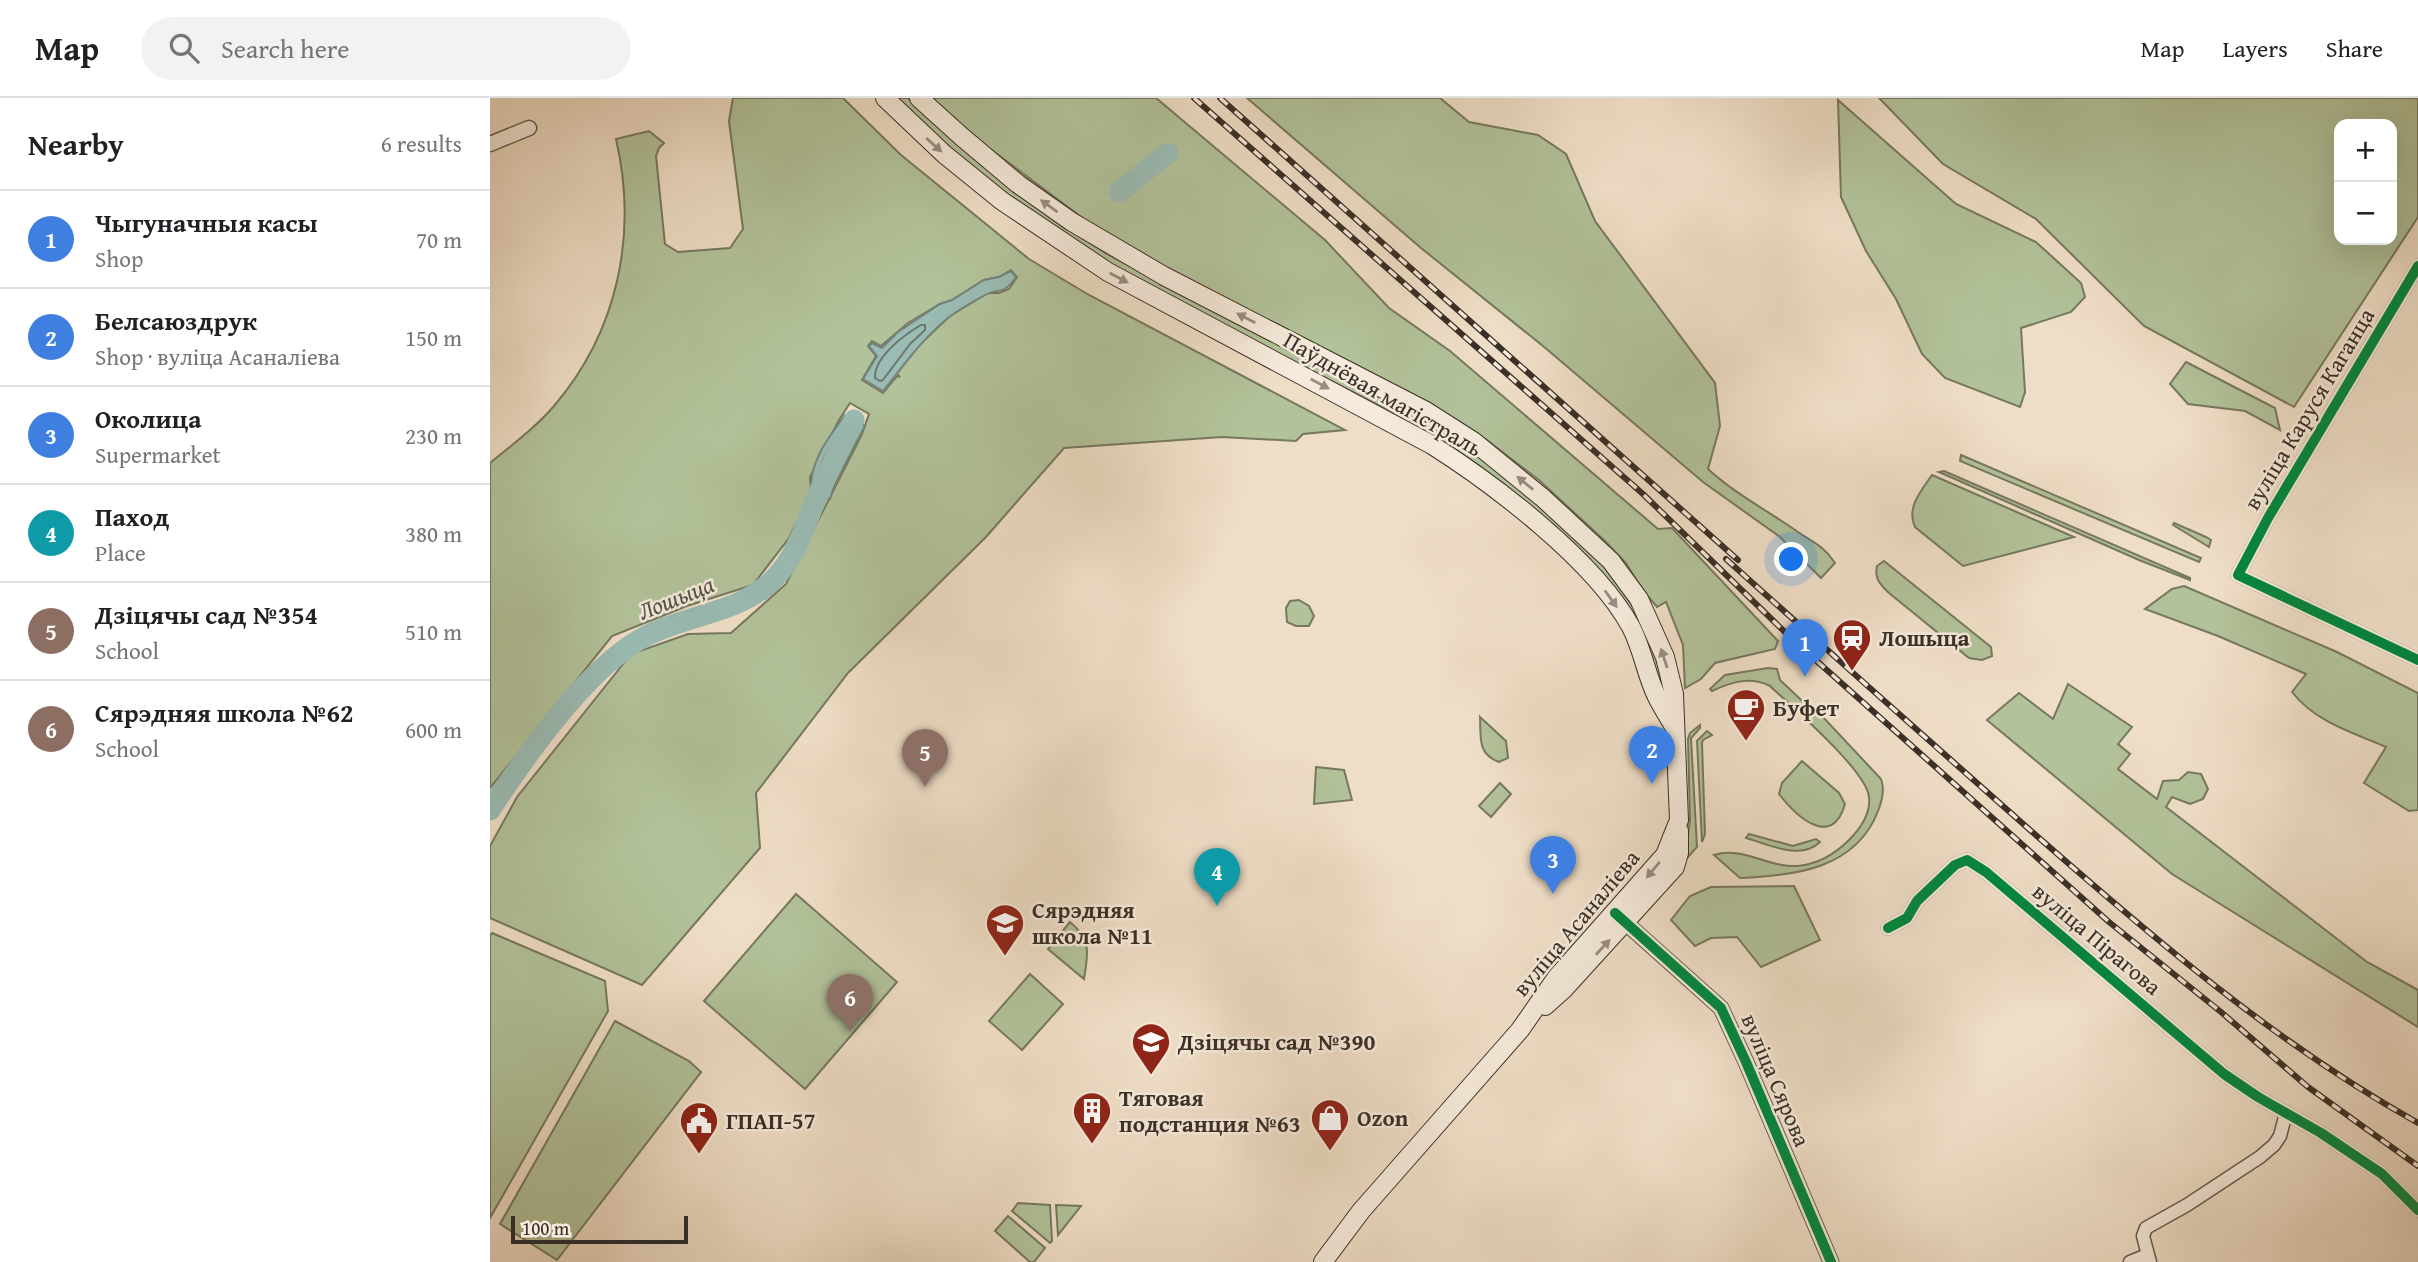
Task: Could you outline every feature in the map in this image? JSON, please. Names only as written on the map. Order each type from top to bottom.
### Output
[{"type":"main road","name":"Паўднёвая магістраль","points":[[885,98],[944,154],[1002,201],[1097,265],[1432,445],[1487,483],[1565,549],[1609,595],[1630,625],[1643,653],[1656,695],[1673,725]]},
{"type":"main road","name":"Паўднёвая магістраль","points":[[919,98],[999,168],[1072,222],[1164,276],[1426,411],[1473,441],[1543,498],[1611,561],[1639,598],[1665,657],[1674,694],[1673,725]]},
{"type":"main road","name":"вуліца Асаналіева","points":[[1323,1262],[1361,1211],[1520,1030],[1564,989],[1620,917],[1675,867],[1679,853],[1679,820],[1673,725]]},
{"type":"street","points":[[490,144],[529,128]]},
{"type":"street","name":"вуліца Каруся Каганца","points":[[2418,266],[2272,512],[2238,575],[2418,660]]},
{"type":"street","name":"вуліца Пірагова","points":[[1888,928],[1908,918],[1917,901],[1955,865],[1967,860],[1986,872],[2224,1074],[2286,1114]]},
{"type":"street","name":"вуліца Сярова","points":[[1620,917],[1721,1008],[1831,1262]]},
{"type":"street","points":[[2130,1262],[2148,1258],[2143,1236],[2146,1228],[2187,1205],[2274,1146],[2280,1136],[2286,1114],[2321,1133],[2382,1174],[2418,1210]]},
{"type":"green space","points":[[733,98],[843,98],[901,155],[1029,259],[1089,295],[1345,430],[1303,434],[1296,441],[1222,437],[1064,448],[986,537],[848,673],[756,793],[760,848],[642,985],[490,918],[490,846],[517,797],[631,654],[688,634],[731,633],[786,584],[862,434],[869,414],[850,403],[810,477],[811,492],[789,538],[753,585],[687,606],[612,636],[490,788],[490,463],[532,429],[554,406],[576,377],[608,314],[623,245],[625,210],[616,139],[649,131],[664,143],[656,156],[665,244],[678,252],[730,248],[743,229],[729,121]],"holes":[[[1011,270],[1017,277],[1009,289],[988,293],[950,316],[915,349],[897,374],[900,377],[897,376],[883,393],[862,380],[876,356],[868,346],[872,341],[881,346],[908,323],[984,280],[999,277]]]},
{"type":"green space","points":[[896,98],[908,98],[1003,181],[1107,254],[1433,425],[1496,468],[1598,557],[1619,584],[1640,618],[1655,652],[1665,691],[1660,692],[1650,655],[1528,506],[1477,464],[1382,407],[1091,254],[980,175],[928,131]]},
{"type":"green space","points":[[931,98],[1156,98],[1325,240],[1389,308],[1450,351],[1658,529],[1672,528],[1778,641],[1775,649],[1715,663],[1701,679],[1685,688],[1683,645],[1666,602],[1657,607],[1626,563],[1540,481],[1487,440],[1431,405],[1167,268],[1092,225],[977,139]]},
{"type":"green space","points":[[1247,98],[1440,98],[1469,122],[1538,135],[1566,154],[1595,221],[1715,383],[1720,426],[1708,469],[1740,494],[1818,545],[1835,563],[1821,578],[1780,537],[1703,482],[1543,346],[1421,248]]},
{"type":"green space","points":[[1879,98],[2418,98],[2418,217],[2294,407],[2144,326],[2036,219],[1943,164]]},
{"type":"green space","points":[[1838,100],[1956,204],[2036,242],[2081,283],[2085,297],[2071,312],[2021,328],[2025,392],[2020,407],[1945,378],[1922,354],[1896,299],[1866,251],[1841,197]]},
{"type":"green space","points":[[2186,362],[2275,408],[2280,430],[2245,411],[2188,404],[2170,384]]},
{"type":"green space","points":[[1961,455],[2201,558],[2199,562],[1960,461]]},
{"type":"green space","points":[[1944,471],[2190,578],[2190,580],[1939,472]]},
{"type":"green space","points":[[1932,475],[2074,537],[1963,566],[1915,527],[1912,513],[1914,506],[1919,493]]},
{"type":"green space","points":[[2174,523],[2211,540],[2209,547],[2173,525]]},
{"type":"green space","points":[[1884,561],[1991,647],[1992,656],[1982,660],[1969,658],[1889,593],[1876,575],[1877,566]]},
{"type":"green space","points":[[2184,586],[2337,652],[2418,693],[2418,810],[2409,811],[2364,783],[2386,747],[2336,726],[2301,702],[2292,692],[2306,674],[2218,636],[2145,609],[2172,589]]},
{"type":"green space","points":[[1299,600],[1309,606],[1314,616],[1309,626],[1296,626],[1287,622],[1286,608],[1290,601]]},
{"type":"green space","points":[[1777,669],[1780,680],[1816,714],[1823,717],[1881,779],[1882,795],[1878,811],[1868,830],[1855,846],[1839,857],[1802,871],[1740,878],[1714,855],[1735,853],[1787,866],[1819,861],[1853,836],[1864,821],[1869,803],[1865,786],[1843,756],[1770,686],[1748,681],[1712,691],[1710,689],[1725,675]]},
{"type":"green space","points":[[2068,684],[2132,727],[2118,744],[2130,754],[2118,769],[2157,799],[2163,781],[2179,780],[2188,772],[2201,774],[2208,789],[2203,799],[2190,804],[2172,797],[2166,807],[2367,962],[2418,990],[2418,1027],[2172,874],[1987,720],[2019,693],[2053,719]]},
{"type":"green space","points":[[1480,717],[1506,741],[1508,758],[1499,762],[1484,750]]},
{"type":"green space","points":[[1700,725],[1691,738],[1697,847],[1688,857],[1685,856],[1690,820],[1688,739],[1690,733]]},
{"type":"green space","points":[[1707,731],[1712,735],[1702,743],[1705,834],[1702,842],[1697,741]]},
{"type":"green space","points":[[1802,761],[1839,793],[1845,804],[1839,818],[1832,825],[1823,827],[1804,819],[1779,794],[1782,783]]},
{"type":"green space","points":[[1316,767],[1344,770],[1352,800],[1314,804]]},
{"type":"green space","points":[[1500,783],[1511,794],[1491,817],[1479,806]]},
{"type":"green space","points":[[1749,834],[1793,846],[1816,839],[1820,842],[1812,848],[1794,851],[1746,838]]},
{"type":"green space","points":[[1794,886],[1820,940],[1761,967],[1737,937],[1711,938],[1695,946],[1671,920],[1690,896],[1711,887]]},
{"type":"green space","points":[[796,894],[897,982],[805,1089],[704,1001]]},
{"type":"green space","points":[[1070,922],[1082,935],[1087,948],[1084,979],[1048,949]]},
{"type":"green space","points":[[492,933],[605,981],[608,1011],[490,1218],[490,935]]},
{"type":"green space","points":[[1030,974],[1063,1004],[1022,1050],[989,1021]]},
{"type":"green space","points":[[615,1021],[689,1061],[701,1072],[557,1260],[500,1224]]},
{"type":"green space","points":[[1018,1203],[1050,1205],[1050,1243],[1012,1211]]},
{"type":"green space","points":[[1056,1205],[1081,1206],[1058,1235]]},
{"type":"green space","points":[[1008,1216],[1045,1248],[1034,1262],[1030,1262],[995,1231]]},
{"type":"water","points":[[1011,271],[1016,277],[1007,287],[976,300],[939,326],[883,391],[863,379],[877,356],[869,346],[872,343],[882,348],[898,332],[940,304],[952,300],[984,280]]},
{"type":"water","points":[[845,415],[865,426],[836,481],[830,499],[817,497],[811,492],[816,461]]},
{"type":"waterway","name":"Лошыца","points":[[1119,192],[1168,153]]},
{"type":"waterway","name":"Лошыца","points":[[490,810],[561,712],[583,687],[628,647],[650,634],[745,600],[772,581],[793,552],[854,420]]},
{"type":"railway","points":[[1194,98],[1643,494],[1791,638],[2109,922],[2221,1012],[2308,1087],[2418,1166]]},
{"type":"railway","points":[[1220,98],[1738,560]]},
{"type":"railway","points":[[1726,559],[2030,830],[2169,949],[2314,1059],[2418,1123]]},
{"type":"cycle path","points":[[2418,266],[2268,518],[2238,575],[2418,660]]},
{"type":"cycle path","points":[[1888,928],[1907,918],[1917,901],[1955,865],[1967,860],[1986,872],[2224,1074],[2382,1174],[2418,1210]]},
{"type":"cycle path","points":[[1615,913],[1721,1008],[1831,1262]]},
{"type":"place","name":"Лошыца","points":[[1852,672]]},
{"type":"place","name":"Чыгуначныя касы","points":[[1805,677]]},
{"type":"place","name":"Буфет","points":[[1746,742]]},
{"type":"place","name":"Белсаюздрук","points":[[1652,784]]},
{"type":"place","name":"Дзіцячы сад №354","points":[[925,787]]},
{"type":"place","name":"Околица","points":[[1553,894]]},
{"type":"place","name":"Паход","points":[[1217,906]]},
{"type":"place","name":"Сярэдняя школа №11","points":[[1005,957]]},
{"type":"place","name":"Сярэдняя школа №62","points":[[850,1032]]},
{"type":"place","name":"Дзіцячы сад №390","points":[[1151,1076]]},
{"type":"place","name":"Тяговая подстанция №63","points":[[1092,1145]]},
{"type":"place","name":"Ozon","points":[[1330,1152]]},
{"type":"place","name":"ГПАП-57","points":[[699,1155]]}]
